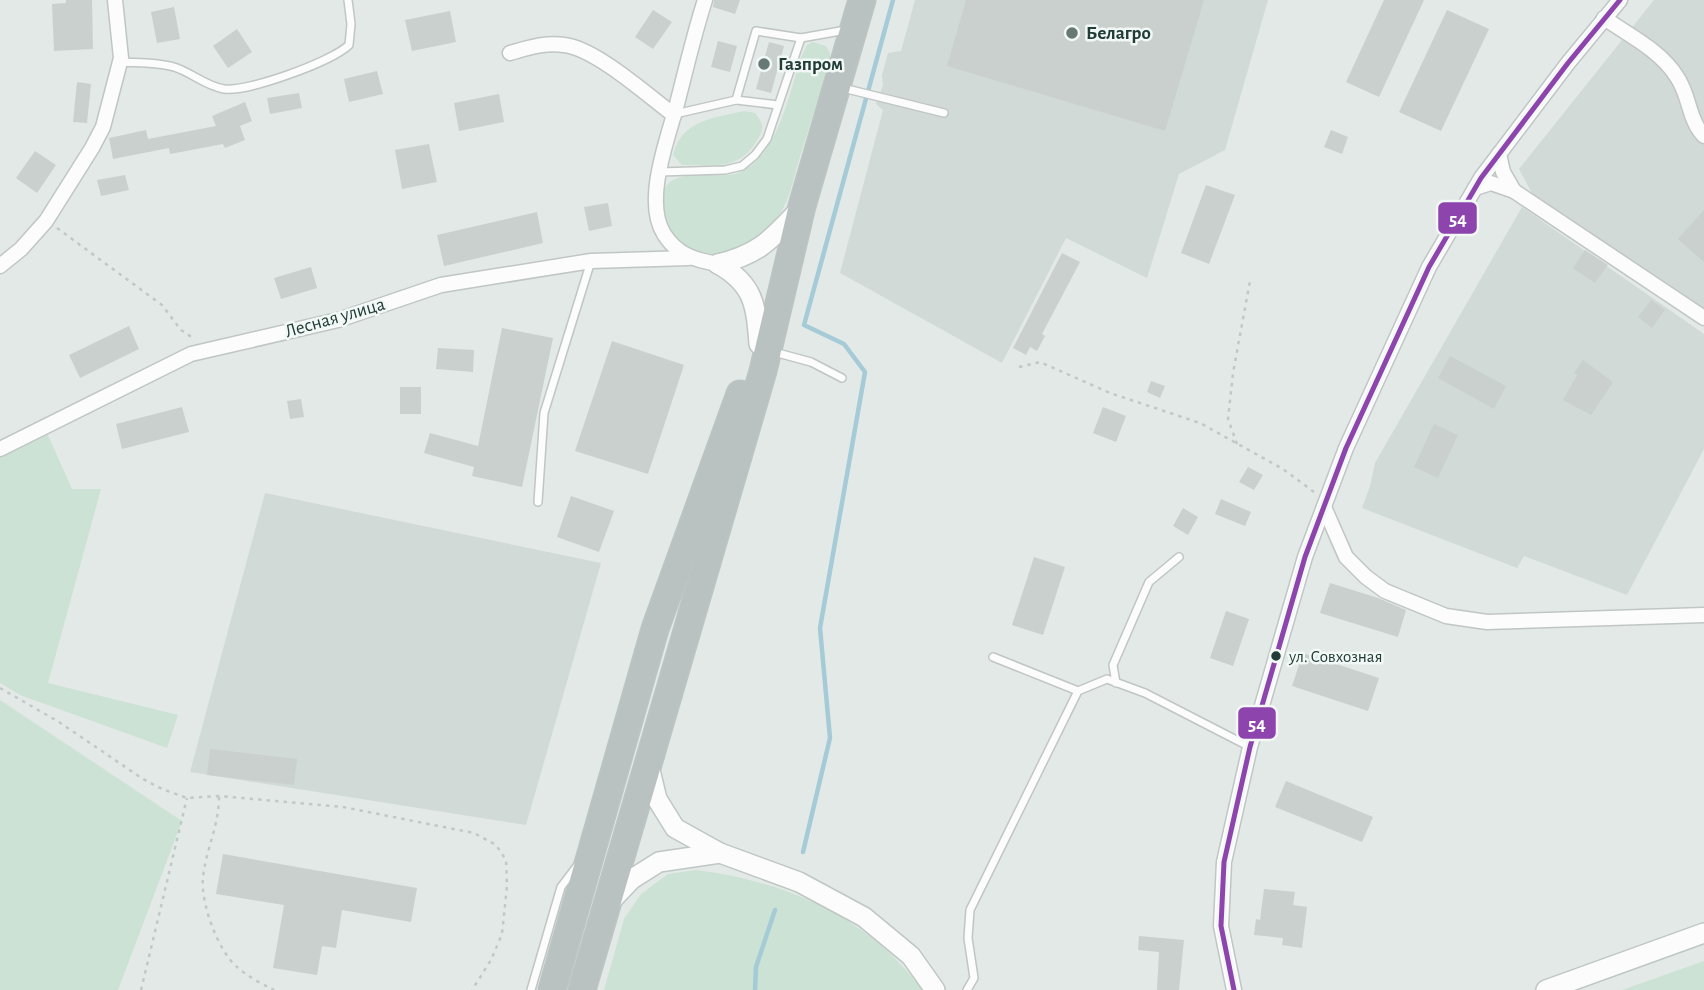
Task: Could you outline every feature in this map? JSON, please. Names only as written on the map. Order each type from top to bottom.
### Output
[{"type":"highway","points":[[582,990],[649,765],[802,206],[862,0]]},
{"type":"highway","points":[[552,990],[656,629],[763,347]]},
{"type":"street","points":[[0,266],[21,249],[46,221],[103,127],[120,62],[115,0]]},
{"type":"street","points":[[689,258],[674,247],[662,232],[657,215],[659,172],[664,141],[705,0]]},
{"type":"street","points":[[1234,990],[1221,926],[1224,862],[1250,747],[1305,557],[1346,448],[1429,267],[1475,188],[1619,0]]},
{"type":"street","points":[[1604,19],[1658,55],[1678,77],[1693,121],[1704,136]]},
{"type":"street","points":[[510,53],[541,44],[565,45],[585,50],[674,114]]},
{"type":"street","points":[[1499,154],[1503,172],[1514,191]]},
{"type":"street","points":[[1475,188],[1492,183],[1514,191],[1704,318]]},
{"type":"street","points":[[718,264],[737,260],[759,250],[802,206]]},
{"type":"street","name":"Лесная улица","points":[[0,449],[191,354],[338,320],[441,285],[591,261],[689,258],[718,264]]},
{"type":"street","points":[[718,264],[744,283],[757,311],[763,347]]},
{"type":"street","points":[[1324,506],[1346,557],[1366,577],[1385,591],[1446,616],[1487,622],[1704,615]]},
{"type":"street","points":[[649,765],[657,799],[675,828],[719,853],[799,882],[864,917],[911,956],[935,990]]},
{"type":"street","points":[[606,906],[632,879],[659,862],[719,853]]},
{"type":"street","points":[[1546,990],[1703,936]]},
{"type":"lane","points":[[120,62],[175,67],[221,89],[239,90],[278,78],[341,52],[349,45],[351,24],[348,0]]},
{"type":"lane","points":[[736,100],[756,30],[801,38],[853,28]]},
{"type":"lane","points":[[659,172],[724,170],[742,166],[755,155],[767,139],[801,38]]},
{"type":"lane","points":[[836,87],[944,113]]},
{"type":"lane","points":[[674,114],[736,100],[778,105]]},
{"type":"lane","points":[[538,502],[544,412],[591,261]]},
{"type":"lane","points":[[763,347],[811,362],[842,378]]},
{"type":"lane","points":[[1116,682],[1113,665],[1149,582],[1179,557]]},
{"type":"lane","points":[[993,657],[1078,691]]},
{"type":"lane","points":[[967,990],[974,978],[968,938],[970,910],[1078,691],[1107,679],[1144,693],[1250,747]]},
{"type":"lane","points":[[531,990],[561,887],[592,846]]},
{"type":"path","points":[[46,221],[142,288],[162,304],[181,330],[210,350]]},
{"type":"path","points":[[1237,444],[1227,419],[1250,281]]},
{"type":"path","points":[[1019,367],[1040,362],[1110,393],[1200,423],[1311,488],[1324,506]]},
{"type":"path","points":[[0,688],[59,722],[143,779],[187,797],[219,796],[343,807],[474,832],[496,845],[506,860],[507,886],[502,934],[491,960],[472,990]]},
{"type":"path","points":[[219,796],[219,813],[203,877],[204,902],[220,944],[235,966],[274,990]]},
{"type":"path","points":[[141,990],[187,797]]},
{"type":"shaded area","points":[[915,0],[1268,0],[1225,150],[1179,174],[1147,278],[1066,238],[1002,363],[840,273],[883,110],[876,104],[883,85],[882,75],[888,53],[901,51]]},
{"type":"shaded area","points":[[1654,0],[1704,0],[1704,309],[1533,195],[1519,169]]},
{"type":"shaded area","points":[[1522,207],[1704,334],[1704,449],[1627,595],[1524,556],[1517,568],[1362,508],[1375,463]]},
{"type":"shaded area","points":[[265,493],[601,563],[526,825],[190,772]]},
{"type":"green space","points":[[813,42],[826,46],[830,53],[830,64],[783,210],[757,239],[731,254],[713,257],[689,249],[678,240],[664,219],[662,195],[667,185],[684,176],[729,175],[752,165],[773,138],[802,55],[807,45]]},
{"type":"green space","points":[[744,111],[755,113],[762,127],[752,148],[736,161],[717,165],[682,165],[673,155],[684,134],[700,122]]},
{"type":"green space","points":[[47,433],[72,489],[101,489],[48,683],[178,715],[167,748],[20,695],[0,683],[0,454]]},
{"type":"green space","points":[[0,700],[182,821],[118,990],[0,990]]},
{"type":"green space","points":[[696,870],[761,883],[822,906],[850,922],[876,942],[900,964],[922,990],[604,990],[624,919],[641,894],[668,874]]},
{"type":"green space","points":[[1704,961],[1704,990],[1622,990]]},
{"type":"building","points":[[66,0],[92,0],[93,49],[54,51],[52,4],[66,3]]},
{"type":"building","points":[[714,0],[740,0],[735,14],[713,7]]},
{"type":"building","points":[[966,0],[1204,0],[1165,131],[947,66]]},
{"type":"building","points":[[1384,0],[1424,0],[1379,97],[1346,82]]},
{"type":"building","points":[[174,7],[180,39],[157,43],[151,12]]},
{"type":"building","points":[[653,10],[672,22],[653,49],[635,37]]},
{"type":"building","points":[[1447,10],[1489,29],[1441,131],[1399,112]]},
{"type":"building","points":[[450,11],[456,42],[412,51],[405,20]]},
{"type":"building","points":[[237,29],[252,52],[228,68],[213,46]]},
{"type":"building","points":[[718,41],[737,46],[730,72],[711,67]]},
{"type":"building","points":[[769,42],[784,46],[771,93],[756,89]]},
{"type":"building","points":[[377,71],[383,94],[349,102],[344,79]]},
{"type":"building","points":[[77,82],[91,84],[87,123],[73,122]]},
{"type":"building","points":[[299,93],[302,108],[270,114],[267,98]]},
{"type":"building","points":[[499,94],[504,122],[459,131],[454,103]]},
{"type":"building","points":[[245,102],[252,121],[240,126],[245,140],[225,148],[223,144],[170,154],[169,148],[113,159],[109,138],[146,130],[148,139],[216,126],[212,116]]},
{"type":"building","points":[[1331,130],[1348,137],[1342,154],[1324,147]]},
{"type":"building","points":[[429,144],[437,182],[402,189],[395,150]]},
{"type":"building","points":[[35,151],[56,165],[37,193],[16,178]]},
{"type":"building","points":[[125,175],[129,190],[101,196],[97,180]]},
{"type":"building","points":[[1206,185],[1235,195],[1209,264],[1181,253]]},
{"type":"building","points":[[608,203],[612,226],[589,231],[584,207]]},
{"type":"building","points":[[1704,210],[1704,262],[1678,239]]},
{"type":"building","points":[[537,212],[543,243],[444,266],[437,235]]},
{"type":"building","points":[[1585,250],[1608,265],[1595,283],[1573,268]]},
{"type":"building","points":[[1062,253],[1080,262],[1042,334],[1045,336],[1037,351],[1030,347],[1026,355],[1013,348]]},
{"type":"building","points":[[311,267],[317,288],[281,299],[274,278]]},
{"type":"building","points":[[1651,300],[1665,310],[1652,328],[1638,317]]},
{"type":"building","points":[[129,326],[139,349],[80,378],[69,355]]},
{"type":"building","points":[[502,328],[553,338],[522,487],[472,476],[474,467],[424,453],[430,433],[478,446]]},
{"type":"building","points":[[612,341],[684,365],[648,474],[575,451]]},
{"type":"building","points":[[438,348],[474,350],[473,372],[436,369]]},
{"type":"building","points":[[1450,356],[1506,386],[1494,409],[1438,378]]},
{"type":"building","points":[[1583,360],[1613,382],[1591,415],[1563,400],[1577,375],[1574,373]]},
{"type":"building","points":[[1151,381],[1165,386],[1160,398],[1147,392]]},
{"type":"building","points":[[400,387],[421,387],[421,414],[400,414]]},
{"type":"building","points":[[301,399],[304,417],[290,419],[287,401]]},
{"type":"building","points":[[182,407],[189,432],[122,449],[116,424]]},
{"type":"building","points":[[1103,407],[1126,416],[1116,442],[1093,433]]},
{"type":"building","points":[[1434,424],[1458,435],[1438,478],[1414,467]]},
{"type":"building","points":[[1248,467],[1263,475],[1254,490],[1239,482]]},
{"type":"building","points":[[571,496],[614,511],[599,552],[557,537]]},
{"type":"building","points":[[1221,499],[1251,512],[1245,526],[1215,514]]},
{"type":"building","points":[[1183,508],[1198,517],[1188,535],[1173,526]]},
{"type":"building","points":[[1034,557],[1065,567],[1043,635],[1012,625]]},
{"type":"building","points":[[1330,583],[1406,610],[1398,637],[1320,613]]},
{"type":"building","points":[[1226,611],[1249,619],[1233,666],[1210,658]]},
{"type":"building","points":[[1303,653],[1379,678],[1368,711],[1292,686]]},
{"type":"building","points":[[210,749],[297,759],[294,785],[207,775]]},
{"type":"building","points":[[1286,781],[1373,817],[1362,842],[1275,807]]},
{"type":"building","points":[[223,854],[417,888],[411,922],[342,910],[336,948],[322,946],[317,975],[273,968],[284,905],[216,894]]},
{"type":"building","points":[[1264,889],[1295,892],[1293,905],[1307,907],[1302,948],[1282,945],[1283,938],[1254,935],[1256,919],[1260,920]]},
{"type":"building","points":[[1139,936],[1184,940],[1179,990],[1157,990],[1159,952],[1138,950]]},
{"type":"waterway","points":[[803,852],[830,738],[820,628],[865,372],[844,344],[804,325],[893,0]]},
{"type":"waterway","points":[[755,990],[756,967],[775,910]]},
{"type":"transit line","name":"54","points":[[1234,990],[1221,926],[1224,862],[1250,747],[1305,557],[1346,448],[1429,267],[1481,178],[1568,63],[1620,0]]},
{"type":"place","name":"Белагро","points":[[1072,33]]},
{"type":"place","name":"Газпром","points":[[764,64]]},
{"type":"place","name":"ул. Совхозная","points":[[1276,656]]}]
